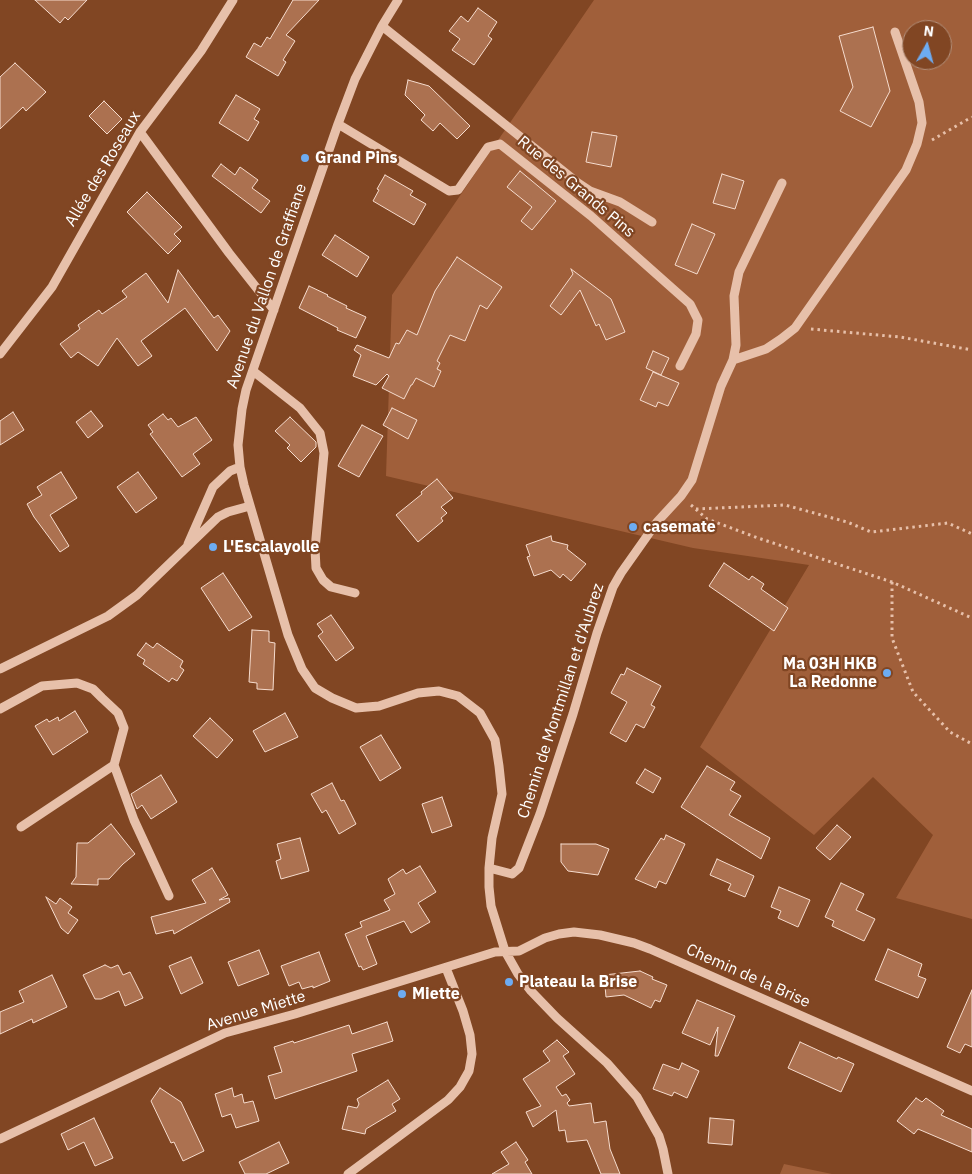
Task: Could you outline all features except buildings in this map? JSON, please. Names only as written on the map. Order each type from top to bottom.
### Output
[{"type":"street","name":"Allée des Roseaux","points":[[0,354],[52,287],[140,132],[201,51],[233,0]]},
{"type":"street","name":"Avenue du Vallon de Graffiane","points":[[398,0],[382,26],[355,79],[253,371],[242,409],[238,445],[240,467],[288,635],[302,670],[315,688],[332,698],[356,708],[379,706],[418,693],[439,691],[458,696],[480,713],[494,740],[502,794],[492,838],[488,868],[491,906],[505,951],[518,974],[531,991],[557,1018],[607,1063],[637,1097],[659,1136],[668,1174]]},
{"type":"street","points":[[382,26],[590,191],[620,202],[652,222]]},
{"type":"street","points":[[733,360],[766,349],[795,328],[906,170],[922,123],[919,102],[895,32]]},
{"type":"street","name":"Rue des Grands Pins","points":[[338,124],[449,192],[458,190],[488,147],[500,144],[591,216],[690,304],[698,320],[696,334],[680,366]]},
{"type":"street","points":[[140,132],[274,310]]},
{"type":"street","name":"Chemin de Montmillan et d'Aubrez","points":[[488,868],[512,874],[519,868],[540,814],[574,714],[597,633],[613,587],[656,522],[681,496],[692,480],[721,386],[733,360],[736,345],[734,296],[739,272],[782,183]]},
{"type":"street","points":[[253,371],[300,408],[320,433],[324,453],[315,549],[316,568],[323,580],[331,587],[356,593]]},
{"type":"street","points":[[186,549],[213,487],[230,471],[240,467]]},
{"type":"street","points":[[0,669],[108,616],[138,595],[218,517],[250,506]]},
{"type":"street","points":[[0,708],[42,686],[77,683],[93,688],[118,713],[124,728],[114,765],[134,820],[169,896]]},
{"type":"street","points":[[21,826],[114,765]]},
{"type":"street","name":"Chemin de la Brise","points":[[505,951],[519,951],[545,938],[574,932],[600,935],[634,943],[972,1091]]},
{"type":"street","name":"Avenue Miette","points":[[0,1139],[225,1033],[295,1014],[494,952],[505,951]]},
{"type":"street","points":[[348,1174],[448,1100],[460,1087],[469,1071],[472,1054],[470,1034],[446,968]]},
{"type":"path","points":[[914,150],[972,117]]},
{"type":"path","points":[[795,328],[900,338],[972,350]]},
{"type":"path","points":[[681,496],[707,519],[758,538],[892,582],[972,618]]},
{"type":"path","points":[[695,509],[785,506],[847,522],[871,532],[948,523],[972,534]]},
{"type":"path","points":[[892,582],[892,638],[913,692],[950,732],[972,744]]},
{"type":"shaded area","points":[[594,0],[972,0],[972,919],[896,898],[933,835],[873,777],[814,835],[700,747],[809,565],[693,548],[386,476],[392,295]]},
{"type":"shaded area","points":[[784,1164],[832,1174],[780,1174]]},
{"type":"place","name":"Grand Pins","points":[[305,158]]},
{"type":"place","name":"casemate","points":[[633,527]]},
{"type":"place","name":"L'Escalayolle","points":[[213,547]]},
{"type":"place","name":"Ma 03H HKB La Redonne","points":[[887,673]]},
{"type":"place","name":"Plateau la Brise","points":[[509,982]]},
{"type":"place","name":"Miette","points":[[402,994]]}]
